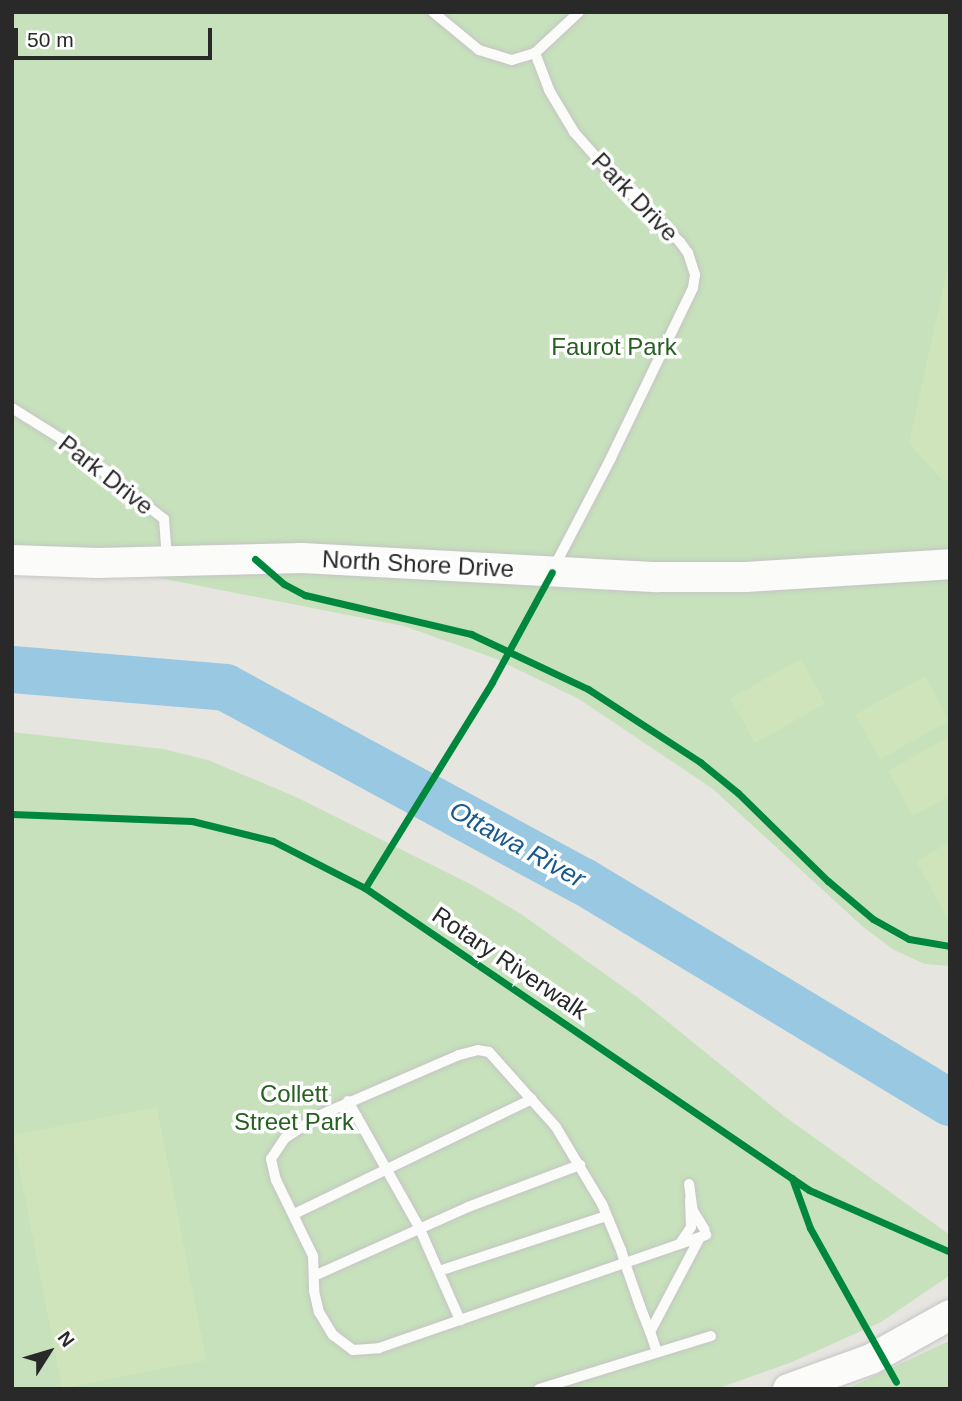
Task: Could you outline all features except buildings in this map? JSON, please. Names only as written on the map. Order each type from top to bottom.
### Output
[{"type":"street","name":"North Shore Drive","points":[[12,560],[97,563],[302,558],[657,577],[746,577],[950,564]]},
{"type":"street","points":[[788,1389],[871,1359],[910,1340],[950,1315]]},
{"type":"lane","points":[[433,12],[480,50],[491,56],[512,60],[535,53],[579,12]]},
{"type":"lane","name":"Park Drive","points":[[535,53],[549,90],[574,132],[608,172],[680,242],[688,253],[695,275],[693,288],[617,446],[552,572]]},
{"type":"lane","name":"Park Drive","points":[[12,408],[60,438],[164,519],[167,561]]},
{"type":"lane","points":[[657,1352],[625,1263],[606,1216],[580,1165],[556,1127],[500,1061],[489,1052],[478,1050],[405,1076],[348,1101],[297,1129],[275,1149],[272,1168],[311,1249],[319,1312],[332,1335],[354,1350],[379,1348],[625,1263],[672,1247],[705,1233]]},
{"type":"lane","points":[[295,1214],[532,1099]]},
{"type":"lane","points":[[348,1101],[419,1227],[460,1320]]},
{"type":"lane","points":[[314,1276],[419,1227],[580,1165]]},
{"type":"lane","points":[[672,1247],[689,1233],[689,1184]]},
{"type":"lane","points":[[690,1199],[705,1233]]},
{"type":"lane","points":[[439,1271],[606,1216]]},
{"type":"lane","points":[[650,1332],[694,1244],[705,1233]]},
{"type":"lane","points":[[538,1389],[711,1336]]},
{"type":"green space","name":"Faurot Park","points":[[12,12],[950,12],[950,966],[925,964],[894,950],[862,926],[713,789],[579,699],[494,658],[404,626],[12,549]]},
{"type":"green space","points":[[950,257],[950,480],[942,480],[909,443]]},
{"type":"green space","points":[[801,659],[826,704],[755,743],[730,698]]},
{"type":"green space","points":[[925,676],[950,721],[880,759],[855,715]]},
{"type":"green space","name":"Collett Street Park","points":[[12,732],[163,749],[208,760],[296,797],[474,886],[521,914],[637,997],[784,1116],[950,1235],[950,1275],[881,1322],[792,1362],[716,1389],[12,1389]]},
{"type":"green space","points":[[950,736],[950,795],[913,816],[888,771]]},
{"type":"green space","points":[[950,842],[950,923],[916,861]]},
{"type":"green space","points":[[157,1107],[206,1360],[62,1388],[13,1135]]},
{"type":"green space","points":[[949,1341],[950,1389],[847,1389]]},
{"type":"waterway","name":"Ottawa River","points":[[12,669],[225,687],[583,881],[950,1102]]},
{"type":"cycle path","points":[[255,559],[284,584],[305,595],[471,634],[588,689],[700,762],[738,793],[828,881],[873,919],[909,939],[950,946]]},
{"type":"cycle path","points":[[365,888],[492,682],[552,572]]},
{"type":"cycle path","name":"Rotary Riverwalk","points":[[12,814],[192,821],[273,841],[365,888],[809,1190],[950,1252]]},
{"type":"cycle path","points":[[792,1178],[810,1228],[896,1382]]}]
